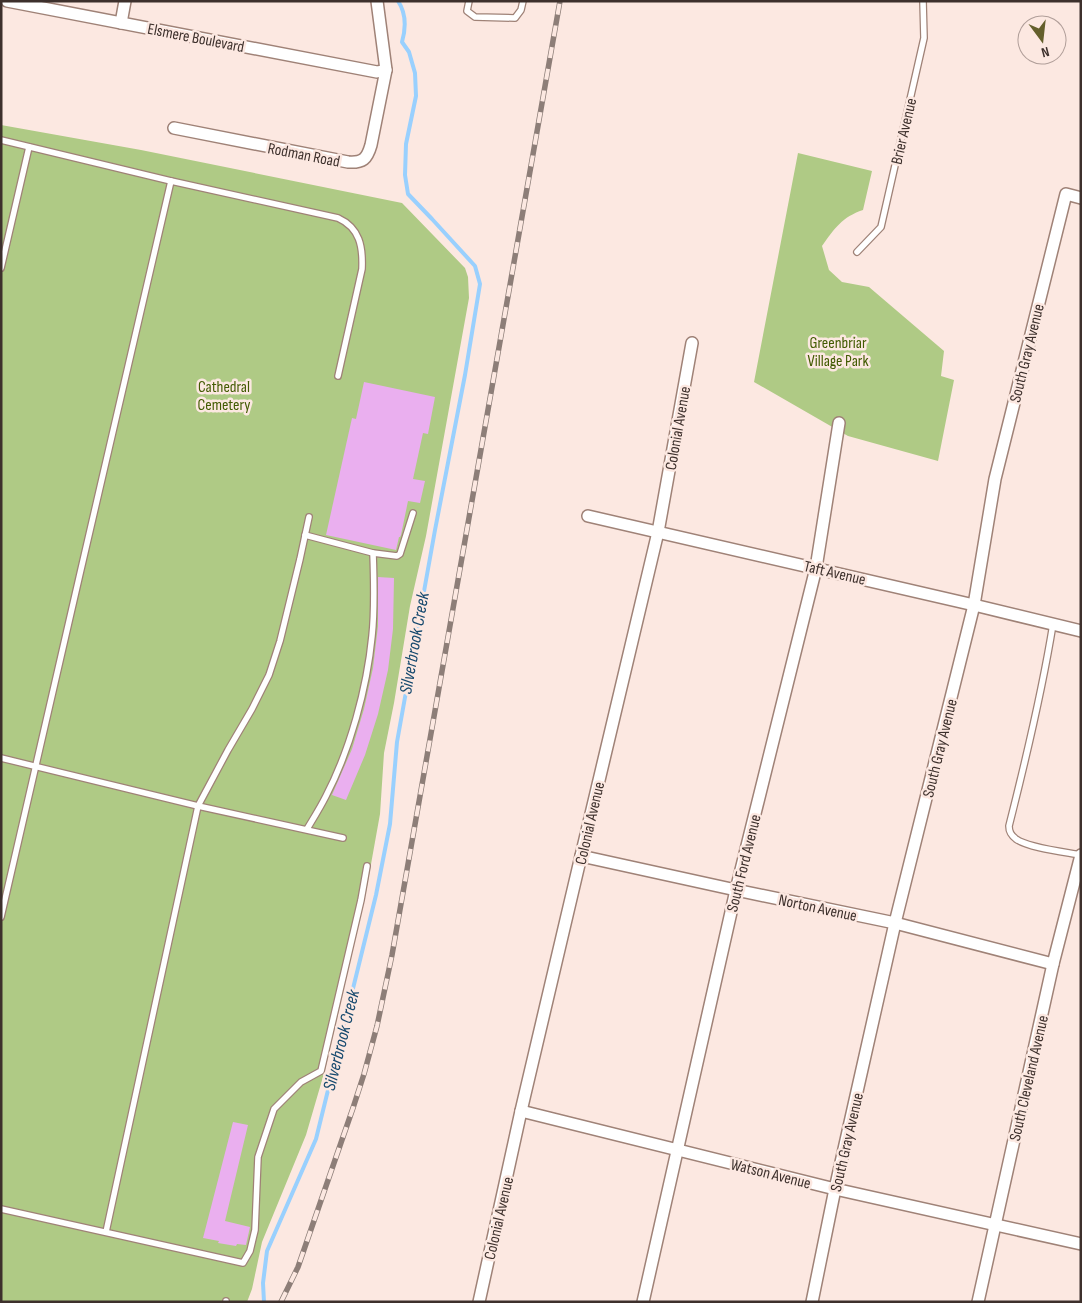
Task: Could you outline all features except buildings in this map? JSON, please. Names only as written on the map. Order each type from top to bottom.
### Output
[{"type":"street","name":"Elsmere Boulevard","points":[[7,1],[377,72],[386,70]]},
{"type":"street","points":[[121,23],[125,1]]},
{"type":"street","name":"Rodman Road","points":[[174,128],[348,162],[359,162],[364,159],[369,151],[386,70],[377,1]]},
{"type":"street","name":"South Gray Avenue","points":[[812,1302],[835,1189],[895,924],[974,604],[995,479],[1066,194],[1081,198]]},
{"type":"street","name":"Colonial Avenue","points":[[479,1302],[521,1111],[658,532],[692,343]]},
{"type":"street","name":"South Ford Avenue","points":[[643,1302],[736,890],[816,568],[839,423]]},
{"type":"street","name":"Taft Avenue","points":[[588,516],[974,604],[1081,631]]},
{"type":"street","name":"South Cleveland Avenue","points":[[978,1302],[1053,964],[1081,855]]},
{"type":"street","name":"Norton Avenue","points":[[581,856],[895,924],[1053,964]]},
{"type":"street","name":"Watson Avenue","points":[[521,1111],[835,1189],[1081,1244]]},
{"type":"lane","points":[[469,1],[467,11],[475,16],[515,18],[521,10],[523,1]]},
{"type":"lane","name":"Brier Avenue","points":[[856,252],[881,226],[924,38],[923,1]]},
{"type":"lane","points":[[1,140],[171,181],[338,218],[346,222],[354,229],[358,237],[362,250],[362,269],[338,376]]},
{"type":"lane","points":[[1,268],[29,147]]},
{"type":"lane","points":[[1,917],[171,181]]},
{"type":"lane","points":[[305,535],[373,553],[397,556],[400,554],[413,513]]},
{"type":"lane","points":[[106,1232],[198,806],[269,675],[280,641],[309,517]]},
{"type":"lane","points":[[307,830],[326,796],[342,760],[361,698],[372,636],[373,553]]},
{"type":"lane","points":[[1054,624],[1045,676],[1009,832],[1014,838],[1028,844],[1081,855]]},
{"type":"lane","points":[[1,758],[198,806],[343,838]]},
{"type":"lane","points":[[1,1209],[243,1262],[250,1251],[255,1230],[258,1157],[274,1109],[301,1082],[321,1071],[361,900],[367,866]]},
{"type":"green space","name":"Cathedral Cemetery","points":[[1,125],[141,150],[402,203],[465,268],[468,277],[469,298],[384,753],[380,814],[366,892],[325,1070],[306,1135],[262,1242],[252,1289],[247,1302],[1,1302]]},
{"type":"green space","name":"Greenbriar Village Park","points":[[798,153],[872,171],[863,210],[844,220],[822,246],[829,270],[842,282],[869,287],[944,351],[941,376],[954,380],[938,461],[848,436],[754,382]]},
{"type":"waterway","name":"Silverbrook Creek","points":[[264,1302],[263,1283],[267,1251],[316,1139],[376,895],[390,824],[397,742],[480,284],[475,266],[408,194],[405,175],[406,144],[416,96],[415,73],[409,52],[402,42],[404,31],[403,10],[398,1]]},
{"type":"railway","points":[[281,1302],[298,1267],[353,1108],[377,1026],[392,955],[560,1]]}]
